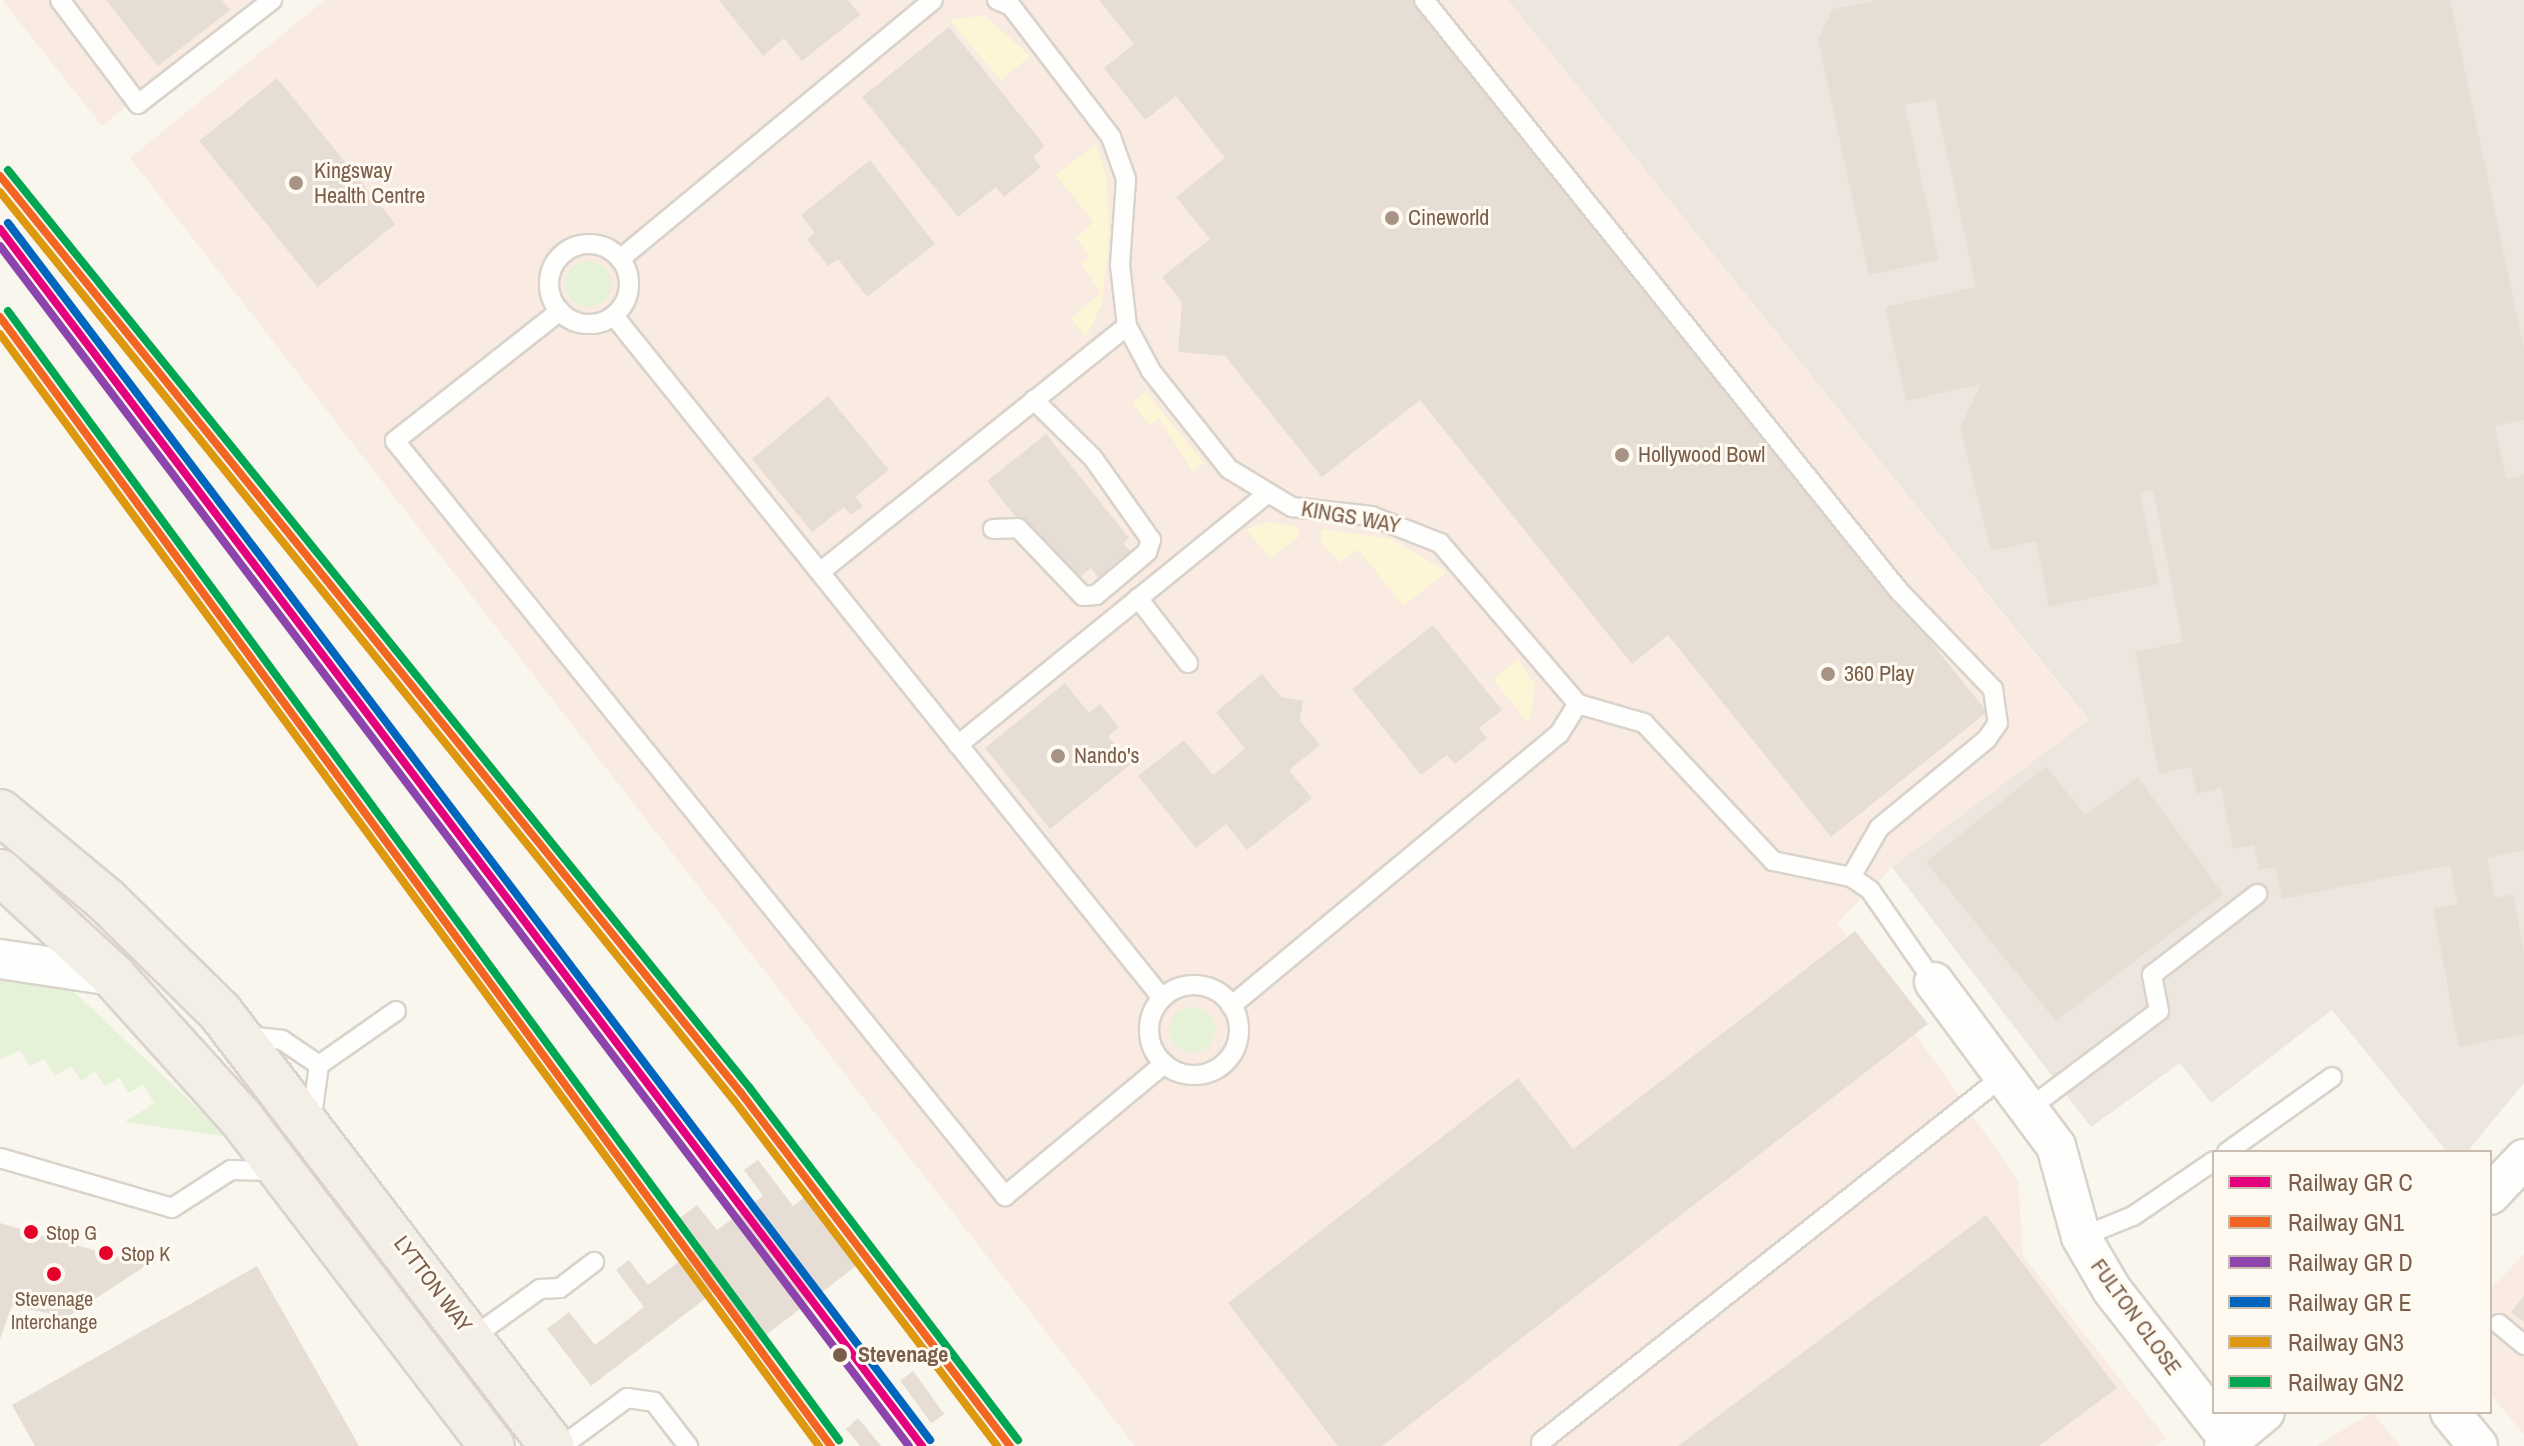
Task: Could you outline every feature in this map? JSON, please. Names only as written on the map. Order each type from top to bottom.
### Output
[{"type":"main road","name":"LYTTON WAY","points":[[0,812],[106,900],[239,1035],[473,1337],[552,1446]]},
{"type":"main road","points":[[0,872],[113,976],[285,1171],[492,1446]]},
{"type":"street","points":[[0,959],[113,976]]},
{"type":"street","name":"FULTON CLOSE","points":[[1934,982],[2031,1107],[2056,1146],[2081,1237],[2112,1290],[2227,1444]]},
{"type":"street","points":[[2492,1193],[2524,1159]]},
{"type":"street","points":[[2227,1444],[2263,1414]]},
{"type":"street","points":[[2452,1414],[2478,1446]]},
{"type":"lane","points":[[60,0],[138,104],[272,0]]},
{"type":"lane","points":[[620,259],[933,0]]},
{"type":"lane","name":"KINGS WAY","points":[[997,0],[1011,6],[1084,94],[1120,158],[1127,326],[1151,371],[1229,469],[1264,496],[1371,516],[1440,543],[1578,704]]},
{"type":"lane","points":[[1424,0],[1899,591],[1993,689],[1998,723],[1987,739],[1879,828],[1851,877]]},
{"type":"lane","points":[[598,245],[620,259],[628,295],[614,316],[586,324],[560,311],[550,277],[561,256],[598,245]]},
{"type":"lane","points":[[560,311],[395,441],[1005,1196],[1164,1064]]},
{"type":"lane","points":[[614,316],[1162,998]]},
{"type":"lane","points":[[820,572],[1127,326]]},
{"type":"lane","points":[[993,529],[1018,528],[1083,596],[1096,595],[1147,552],[1150,529],[1034,400]]},
{"type":"lane","points":[[958,745],[1264,496]]},
{"type":"lane","points":[[1138,598],[1188,663]]},
{"type":"lane","points":[[1231,1006],[1559,734],[1578,704],[1644,723],[1773,861],[1851,877],[1889,913],[1934,982]]},
{"type":"lane","points":[[2031,1107],[2159,1011],[2152,975],[2257,894]]},
{"type":"lane","points":[[1202,986],[1231,1006],[1238,1037],[1224,1064],[1190,1075],[1164,1064],[1149,1027],[1162,998],[1202,986]]},
{"type":"lane","points":[[311,1126],[319,1065],[396,1011]]},
{"type":"lane","points":[[239,1035],[282,1040],[319,1065]]},
{"type":"lane","points":[[1541,1442],[2006,1074]]},
{"type":"lane","points":[[2230,1150],[2332,1077]]},
{"type":"lane","points":[[0,1158],[172,1208],[231,1170],[285,1171]]},
{"type":"lane","points":[[2081,1237],[2133,1216],[2212,1162]]},
{"type":"lane","points":[[473,1337],[540,1289],[560,1288],[594,1262]]},
{"type":"lane","points":[[2499,1324],[2524,1345]]},
{"type":"lane","points":[[562,1446],[627,1398],[654,1402],[688,1446]]},
{"type":"shaded area","points":[[2,0],[258,0],[102,126]]},
{"type":"shaded area","points":[[325,0],[1508,0],[2089,721],[1892,867],[1837,923],[2018,1180],[2023,1256],[2166,1438],[2155,1446],[1135,1446],[130,158]]},
{"type":"shaded area","points":[[1508,0],[2524,0],[2524,1083],[2469,1150],[2445,1150],[2332,1010],[2211,1103],[2180,1063],[2091,1127],[1892,867],[2089,720]]},
{"type":"shaded area","points":[[2524,1254],[2524,1435],[2492,1395],[2492,1288]]},
{"type":"shaded area","points":[[2369,1414],[2374,1414],[2400,1446],[2317,1446]]},
{"type":"green space","points":[[588,261],[604,268],[611,284],[604,300],[588,307],[572,300],[565,284],[572,268]]},
{"type":"green space","points":[[0,974],[71,989],[228,1137],[125,1122],[154,1103],[143,1084],[129,1093],[119,1078],[105,1086],[95,1071],[81,1081],[71,1066],[55,1076],[44,1059],[30,1066],[20,1050],[0,1060]]},
{"type":"green space","points":[[1192,1007],[1201,1008],[1208,1014],[1214,1021],[1214,1039],[1208,1046],[1201,1052],[1192,1053],[1183,1052],[1176,1046],[1170,1039],[1169,1030],[1170,1021],[1176,1014],[1183,1008]]},
{"type":"sand","points":[[984,15],[1030,56],[1001,80],[949,20]]},
{"type":"sand","points":[[1096,144],[1107,179],[1109,233],[1102,304],[1086,337],[1071,318],[1101,293],[1081,264],[1089,256],[1076,238],[1094,222],[1056,175]]},
{"type":"sand","points":[[1146,392],[1204,463],[1193,472],[1159,418],[1150,425],[1132,402]]},
{"type":"sand","points":[[1268,522],[1299,527],[1299,537],[1270,558],[1246,529]]},
{"type":"sand","points":[[1322,529],[1392,539],[1447,572],[1403,606],[1358,549],[1339,563],[1320,540]]},
{"type":"sand","points":[[1518,659],[1535,685],[1529,724],[1493,680]]},
{"type":"building","points":[[106,0],[222,0],[230,10],[158,66]]},
{"type":"building","points":[[719,0],[848,0],[860,15],[802,61],[784,38],[763,56]]},
{"type":"building","points":[[1099,0],[1417,0],[1987,712],[1831,837],[1668,635],[1632,664],[1420,400],[1322,477],[1225,356],[1178,352],[1182,302],[1162,277],[1210,239],[1176,197],[1225,158],[1176,96],[1145,120],[1104,68],[1134,44]]},
{"type":"building","points":[[1878,0],[2450,0],[2524,349],[2524,420],[2495,426],[2506,479],[2524,475],[2524,850],[2487,858],[2495,898],[2513,894],[2524,952],[2524,1034],[2459,1047],[2433,908],[2458,904],[2450,865],[2282,899],[2275,867],[2259,870],[2254,845],[2233,849],[2221,788],[2197,794],[2191,767],[2159,774],[2135,652],[2183,642],[2153,490],[2140,492],[2159,584],[2049,607],[2036,541],[1991,551],[1960,428],[1981,384],[1906,401],[1885,307],[1976,287],[1935,99],[1905,105],[1939,260],[1869,275],[1818,40],[1833,9]]},
{"type":"building","points":[[949,27],[1045,146],[1033,157],[1041,167],[1004,197],[996,187],[958,217],[862,97]]},
{"type":"building","name":"Kingsway Health Centre","points":[[277,78],[395,224],[318,287],[199,141]]},
{"type":"building","points":[[870,160],[935,244],[867,297],[838,259],[828,266],[807,239],[815,233],[801,215]]},
{"type":"building","points":[[828,396],[889,470],[855,497],[863,506],[851,515],[844,507],[812,532],[752,459]]},
{"type":"building","points":[[1046,434],[1129,538],[1123,543],[1133,554],[1100,580],[1091,568],[1070,585],[987,481]]},
{"type":"building","points":[[1433,625],[1502,710],[1479,728],[1487,738],[1455,764],[1447,755],[1421,775],[1352,689]]},
{"type":"building","points":[[1262,674],[1281,697],[1303,701],[1300,721],[1320,745],[1289,770],[1312,798],[1247,850],[1226,824],[1196,848],[1138,776],[1184,740],[1213,775],[1245,749],[1216,712]]},
{"type":"building","name":"Nando's","points":[[1065,683],[1089,713],[1100,704],[1119,727],[1108,736],[1131,764],[1050,829],[985,748]]},
{"type":"building","points":[[2046,766],[2085,815],[2138,777],[2223,894],[2056,1021],[1926,862]]},
{"type":"building","points":[[1855,931],[1928,1024],[1382,1446],[1338,1446],[1228,1303],[1518,1078],[1573,1149]]},
{"type":"building","points":[[758,1160],[793,1206],[808,1194],[860,1263],[758,1341],[718,1289],[591,1386],[547,1329],[569,1312],[595,1345],[644,1307],[616,1270],[629,1260],[648,1285],[701,1245],[680,1218],[697,1205],[717,1230],[763,1196],[744,1170]]},
{"type":"building","points":[[1986,1215],[2117,1388],[2039,1446],[1678,1446]]},
{"type":"building","name":"Stevenage Interchange","points":[[0,1223],[147,1265],[67,1317],[12,1306],[0,1339]]},
{"type":"building","points":[[257,1266],[359,1446],[35,1446],[12,1405]]},
{"type":"building","points":[[2524,1296],[2524,1322],[2511,1312]]},
{"type":"building","points":[[913,1371],[944,1414],[931,1423],[900,1380]]},
{"type":"building","points":[[858,1418],[881,1446],[860,1446],[846,1429]]},
{"type":"transit line","points":[[8,223],[930,1440]]},
{"type":"transit line","points":[[0,229],[922,1446]]},
{"type":"transit line","points":[[0,246],[909,1446]]},
{"type":"rail line","name":"GN2","points":[[8,170],[749,1087],[1018,1440]]},
{"type":"rail line","name":"GN1","points":[[0,176],[741,1093],[1010,1446]]},
{"type":"rail line","name":"GN3","points":[[0,192],[733,1099],[997,1446]]},
{"type":"rail line","name":"GN2","points":[[8,311],[839,1440]]},
{"type":"rail line","name":"GN1","points":[[0,317],[831,1446]]},
{"type":"rail line","name":"GN3","points":[[0,334],[819,1446]]},
{"type":"place","name":"Kingsway Health Centre","points":[[296,183]]},
{"type":"place","name":"Cineworld","points":[[1392,218]]},
{"type":"place","name":"Hollywood Bowl","points":[[1622,455]]},
{"type":"place","name":"360 Play","points":[[1828,674]]},
{"type":"place","name":"Nando's","points":[[1058,756]]},
{"type":"place","name":"Stop G","points":[[31,1232]]},
{"type":"place","name":"Stop K","points":[[106,1253]]},
{"type":"place","name":"Stevenage Interchange","points":[[54,1274]]},
{"type":"place","name":"Stevenage","points":[[840,1355]]}]
